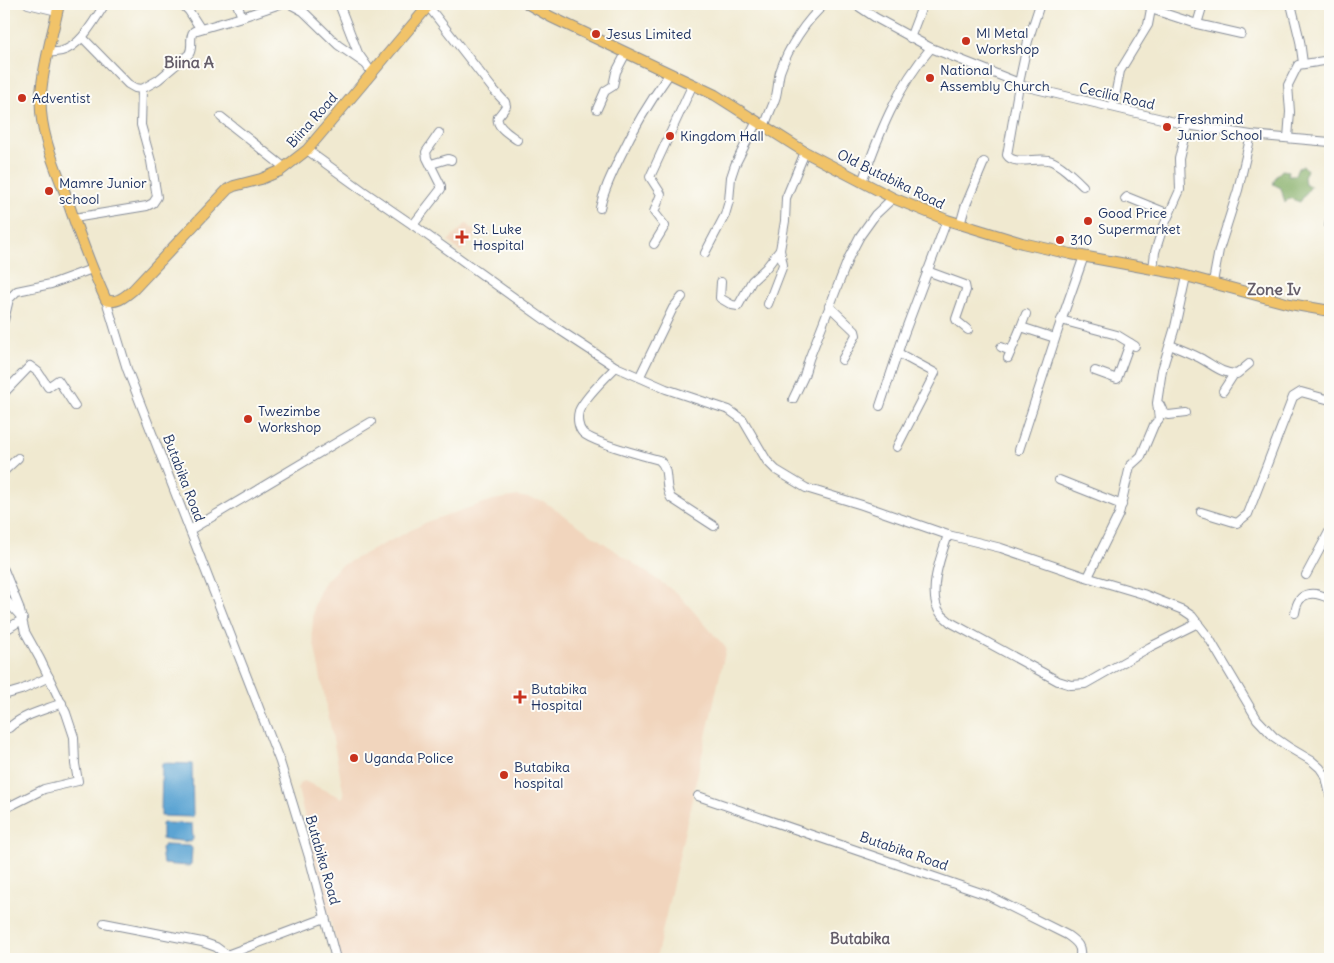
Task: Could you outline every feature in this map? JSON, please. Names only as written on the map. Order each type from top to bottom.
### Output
[{"type":"main road","name":"Old Butabika Road","points":[[528,4],[725,100],[787,142],[893,198],[960,225],[1022,243],[1188,276],[1290,304],[1330,311]]},
{"type":"main road","name":"Biina Road","points":[[106,300],[118,301],[133,290],[228,189],[262,179],[285,168],[307,150],[429,5]]},
{"type":"main road","name":"Butabika Road","points":[[58,7],[41,93],[42,117],[51,154],[92,269],[106,300]]},
{"type":"street","points":[[28,4],[58,7]]},
{"type":"street","points":[[49,52],[56,53],[83,38],[104,4]]},
{"type":"street","points":[[182,4],[200,28]]},
{"type":"street","points":[[237,4],[242,17]]},
{"type":"street","points":[[83,38],[128,84],[135,88],[142,88],[158,80],[189,54],[192,49],[191,34],[200,28],[242,17],[280,4]]},
{"type":"street","points":[[290,4],[303,11],[338,45],[364,63]]},
{"type":"street","points":[[338,4],[358,53],[372,73]]},
{"type":"street","points":[[705,253],[725,215],[729,202],[731,177],[735,165],[776,96],[780,73],[799,34],[825,4]]},
{"type":"street","name":"Cecilia Road","points":[[855,4],[910,38],[1019,84],[1187,125],[1251,135],[1330,142]]},
{"type":"street","points":[[910,38],[923,4]]},
{"type":"street","points":[[1040,4],[1028,41],[1006,155],[1014,160],[1051,160],[1083,186]]},
{"type":"street","points":[[1196,24],[1203,4]]},
{"type":"street","points":[[1291,4],[1303,63]]},
{"type":"street","points":[[429,5],[492,88],[505,102],[506,106],[498,121],[500,127],[517,140]]},
{"type":"street","points":[[1113,106],[1120,71],[1148,25],[1149,6],[1196,24],[1241,34]]},
{"type":"street","points":[[862,182],[880,131],[895,101],[919,61],[931,48]]},
{"type":"street","points":[[597,109],[605,91],[613,86],[616,72],[626,53]]},
{"type":"street","points":[[1288,138],[1290,112],[1288,85],[1298,64],[1330,60]]},
{"type":"street","points":[[600,208],[607,183],[632,132],[649,102],[670,74]]},
{"type":"street","points":[[654,244],[665,226],[654,212],[661,194],[650,176],[693,84]]},
{"type":"street","points":[[74,218],[147,206],[157,197],[156,185],[141,126],[142,88]]},
{"type":"street","points":[[222,117],[285,168]]},
{"type":"street","points":[[1153,269],[1155,252],[1180,190],[1179,159],[1187,125]]},
{"type":"street","points":[[413,225],[441,189],[426,152],[439,133]]},
{"type":"street","points":[[1213,282],[1219,250],[1238,190],[1251,135]]},
{"type":"street","points":[[307,150],[552,325],[616,367],[666,389],[730,410],[743,420],[767,461],[776,470],[806,488],[948,535],[1001,548],[1173,604],[1198,622],[1256,719],[1274,737],[1320,768],[1326,777],[1330,795]]},
{"type":"street","points":[[768,304],[783,265],[780,250],[785,222],[786,198],[805,152]]},
{"type":"street","points":[[431,164],[448,159],[451,160]]},
{"type":"street","points":[[960,225],[965,207],[984,162]]},
{"type":"street","points":[[1125,199],[1127,197],[1169,214]]},
{"type":"street","points":[[793,399],[804,376],[849,257],[860,236],[875,216],[893,198]]},
{"type":"street","points":[[1328,230],[1330,219]]},
{"type":"street","points":[[880,406],[927,271],[947,220]]},
{"type":"street","points":[[721,282],[720,298],[732,305],[738,306],[752,281],[766,268],[780,250]]},
{"type":"street","points":[[1019,450],[1084,256]]},
{"type":"street","points":[[4,320],[9,298],[17,290],[51,284],[92,269]]},
{"type":"street","points":[[927,271],[964,285],[966,290],[956,319],[957,322],[968,330]]},
{"type":"street","points":[[1088,577],[1122,505],[1130,466],[1141,456],[1159,419],[1158,399],[1162,370],[1185,281],[1188,276]]},
{"type":"street","points":[[640,376],[673,308],[682,297]]},
{"type":"street","name":"Butabika Road","points":[[106,300],[127,369],[280,762],[310,860],[336,959]]},
{"type":"street","points":[[829,306],[855,331],[856,335],[842,360]]},
{"type":"street","points":[[1001,347],[1010,354],[1026,314]]},
{"type":"street","points":[[1061,320],[1117,335],[1132,345],[1117,379],[1094,371]]},
{"type":"street","points":[[1021,327],[1055,338]]},
{"type":"street","points":[[1170,345],[1201,358],[1229,374],[1237,374],[1249,364]]},
{"type":"street","points":[[897,447],[935,373],[898,353]]},
{"type":"street","points":[[4,393],[30,366],[38,372],[48,387],[58,380],[75,406]]},
{"type":"street","points":[[616,367],[598,385],[581,408],[578,419],[580,430],[589,438],[659,460],[666,468],[668,493],[671,498],[714,526]]},
{"type":"street","points":[[1223,391],[1234,374]]},
{"type":"street","points":[[1201,512],[1237,522],[1243,519],[1248,514],[1293,397],[1301,392],[1330,400]]},
{"type":"street","points":[[1158,399],[1164,414],[1186,413]]},
{"type":"street","points":[[190,530],[371,422]]},
{"type":"street","points":[[4,471],[18,458]]},
{"type":"street","points":[[1059,480],[1122,505]]},
{"type":"street","points":[[1306,575],[1327,546],[1330,530]]},
{"type":"street","points":[[948,535],[934,588],[940,613],[950,622],[1058,681],[1071,685],[1085,684],[1198,622]]},
{"type":"street","points":[[4,570],[23,619],[25,632],[62,703],[74,737],[78,781],[44,789],[4,809]]},
{"type":"street","points":[[1294,612],[1300,600],[1307,594],[1329,597]]},
{"type":"street","points":[[4,598],[23,619]]},
{"type":"street","points":[[4,631],[23,619]]},
{"type":"street","points":[[4,695],[21,690],[49,677]]},
{"type":"street","points":[[10,728],[30,716],[62,703]]},
{"type":"street","name":"Butabika Road","points":[[698,796],[986,894],[1067,935],[1077,942],[1081,952],[1079,959]]},
{"type":"street","points":[[216,959],[325,918]]},
{"type":"street","points":[[104,923],[202,942],[216,947],[227,955]]},
{"type":"shaded area","points":[[467,223],[477,235],[460,252],[448,241]]},
{"type":"shaded area","name":"Butabika Hospital","points":[[518,496],[543,501],[678,594],[726,648],[656,959],[341,959],[324,899],[298,789],[299,784],[304,781],[342,798],[344,795],[312,633],[314,606],[322,585],[339,567],[429,521],[493,500]]},
{"type":"green space","points":[[1303,165],[1307,170],[1304,177],[1305,185],[1311,186],[1300,202],[1289,198],[1285,203],[1281,188],[1273,184],[1276,176],[1282,170],[1289,171],[1288,175],[1295,175],[1297,169]]},
{"type":"water","points":[[162,763],[192,764],[193,817],[161,816]]},
{"type":"water","points":[[162,824],[192,824],[193,839],[191,842],[162,839]]},
{"type":"water","points":[[164,845],[190,846],[192,848],[191,864],[189,866],[163,864],[161,848]]},
{"type":"place","name":"Jesus Limited","points":[[596,34]]},
{"type":"place","name":"Ml Metal Workshop","points":[[966,41]]},
{"type":"place","name":"National Assembly Church","points":[[930,78]]},
{"type":"place","name":"Adventist","points":[[22,98]]},
{"type":"place","name":"Freshmind Junior School","points":[[1167,127]]},
{"type":"place","name":"Kingdom Hall","points":[[670,136]]},
{"type":"place","name":"Mamre Junior school","points":[[49,191]]},
{"type":"place","name":"Good Price Supermarket","points":[[1088,221]]},
{"type":"place","name":"St. Luke Hospital","points":[[462,237]]},
{"type":"place","name":"310","points":[[1060,240]]},
{"type":"place","name":"Twezimbe Workshop","points":[[248,419]]},
{"type":"place","name":"Butabika Hospital","points":[[520,697]]},
{"type":"place","name":"Uganda Police","points":[[354,758]]},
{"type":"place","name":"Butabika hospital","points":[[504,775]]},
{"type":"district","name":"Biina A","points":[[189,62]]},
{"type":"district","name":"Zone Iv","points":[[1274,289]]},
{"type":"district","name":"Butabika","points":[[860,939]]}]
